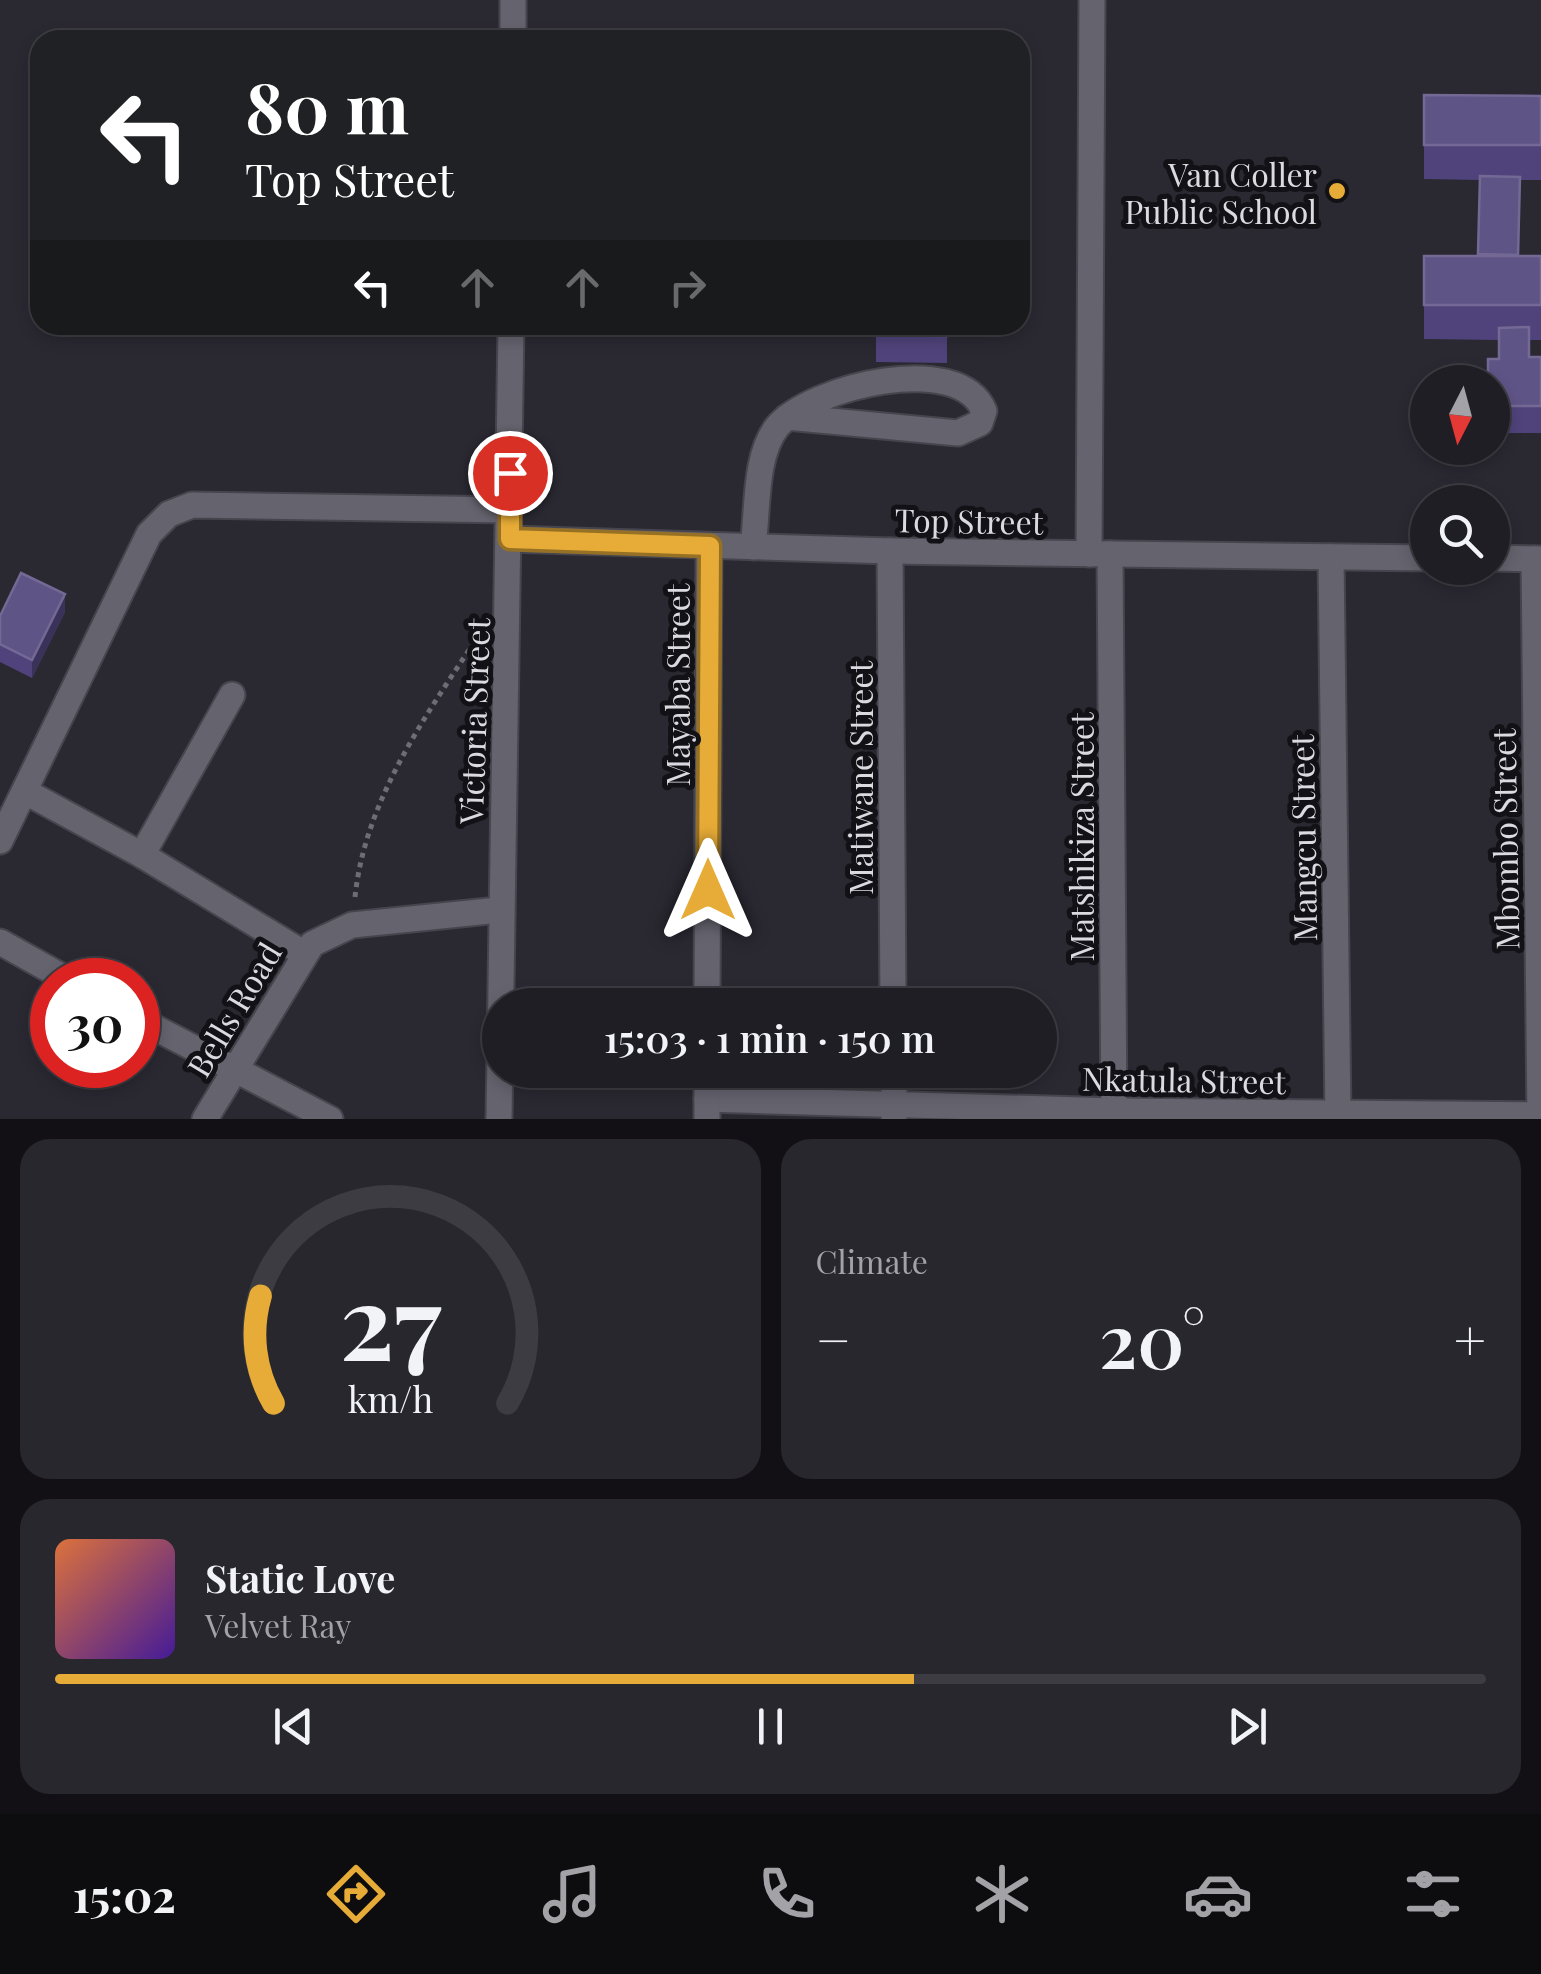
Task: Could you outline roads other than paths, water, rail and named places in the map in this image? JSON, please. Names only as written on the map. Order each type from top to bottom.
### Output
[{"type":"street","points":[[513,30],[514,0]]},
{"type":"street","name":"Matshikiza Street","points":[[1092,0],[1114,1115]]},
{"type":"street","name":"Victoria Street","points":[[499,1119],[499,910],[510,539],[511,335]]},
{"type":"street","points":[[753,548],[765,454],[772,435],[787,417],[828,396],[916,378],[965,388],[984,412],[980,423],[958,433],[787,417]]},
{"type":"street","points":[[0,841],[150,534],[169,514],[192,505],[509,510]]},
{"type":"street","name":"Top Street","points":[[510,539],[890,551],[1410,558]]},
{"type":"street","name":"Mayaba Street","points":[[707,988],[710,546]]},
{"type":"street","name":"Matiwane Street","points":[[890,551],[893,988]]},
{"type":"street","name":"Mangcu Street","points":[[1330,557],[1338,1117]]},
{"type":"street","points":[[1510,558],[1537,558]]},
{"type":"street","name":"Mbombo Street","points":[[1537,558],[1540,1116]]},
{"type":"street","points":[[142,855],[232,694]]},
{"type":"street","points":[[26,792],[142,855],[304,953]]},
{"type":"street","name":"Bells Road","points":[[206,1119],[304,953],[324,936],[352,925],[499,910]]},
{"type":"street","points":[[0,942],[30,959]]},
{"type":"street","points":[[160,1031],[232,1072],[330,1119]]},
{"type":"street","name":"Nkatula Street","points":[[707,1109],[1540,1116]]},
{"type":"place","name":"Van Coller Public School","points":[[1337,191]]}]
